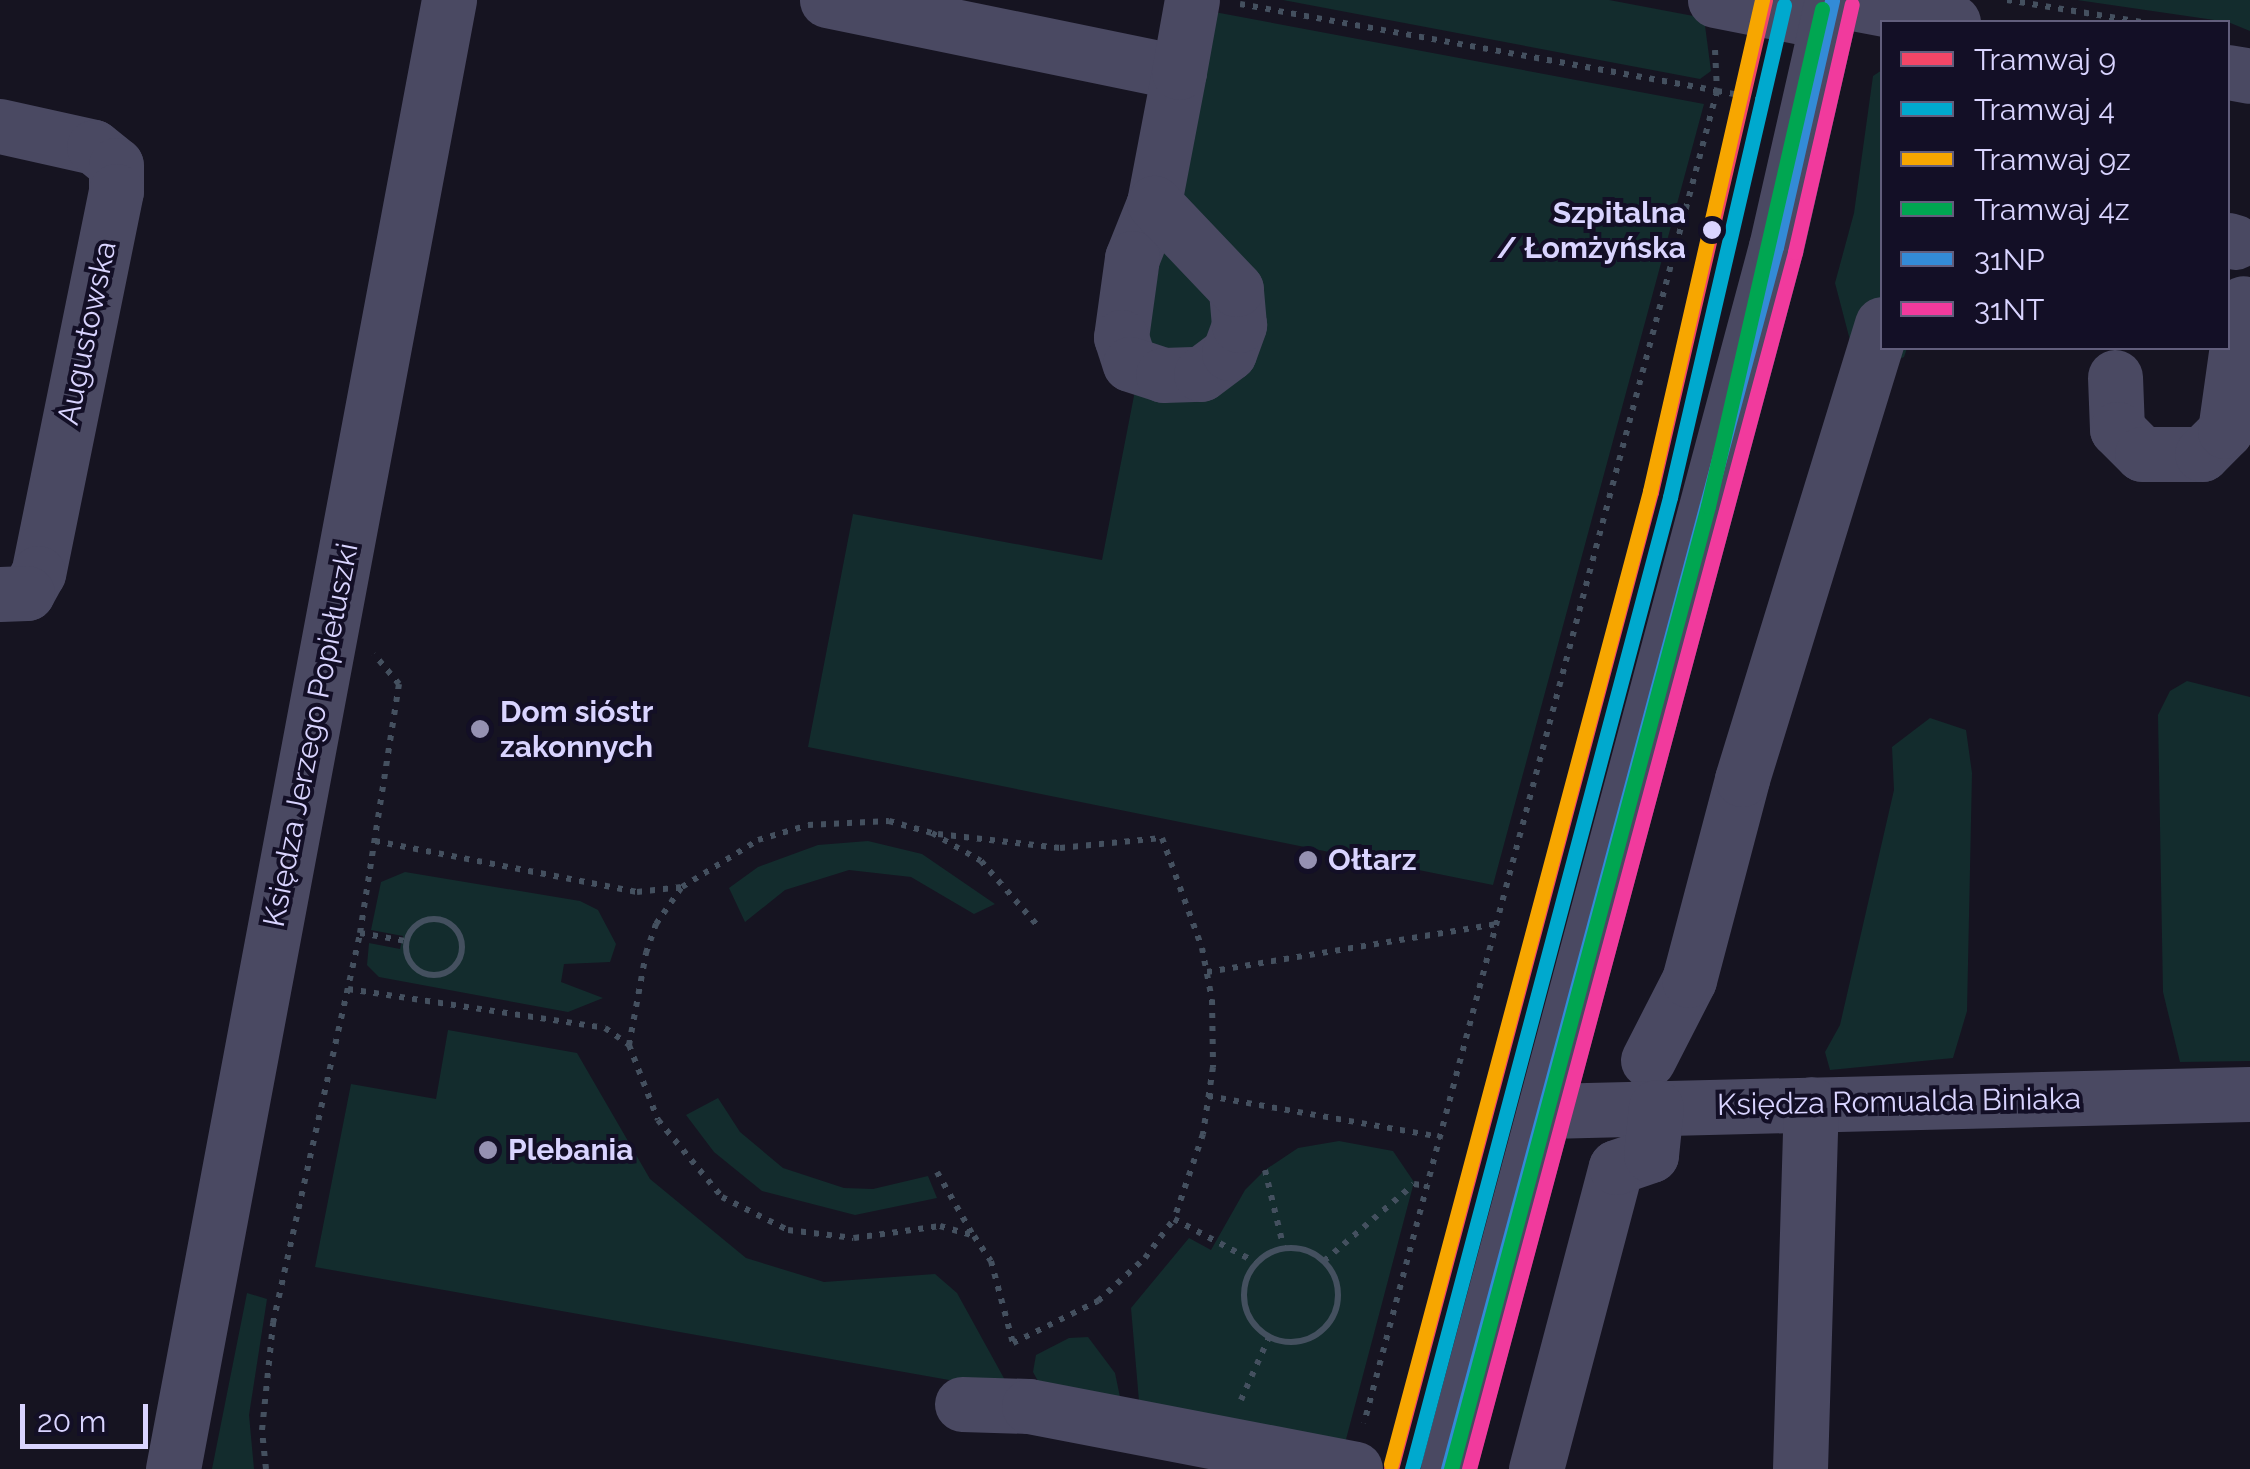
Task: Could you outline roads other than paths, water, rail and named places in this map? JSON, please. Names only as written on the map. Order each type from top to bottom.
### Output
[{"type":"street","name":"Księdza Jerzego Popiełuszki","points":[[173,1469],[449,0]]},
{"type":"street","points":[[827,0],[1179,72]]},
{"type":"street","points":[[1715,0],[1832,7],[1936,20]]},
{"type":"street","points":[[1154,203],[1179,72],[1215,2]]},
{"type":"street","points":[[1448,1469],[1776,247],[1832,7]]},
{"type":"street","name":"Augustowska","points":[[0,126],[94,147],[116,165],[116,191],[38,573],[27,593],[0,594]]},
{"type":"street","points":[[2114,377],[2117,429],[2142,454],[2202,454],[2225,431],[2243,303]]},
{"type":"street","points":[[1536,1469],[1616,1166],[1651,1155],[1652,1084],[1689,980],[1742,778],[1880,330]]},
{"type":"street","name":"Księdza Romualda Biniaka","points":[[1547,1111],[1652,1084],[1810,1104],[2250,1094]]},
{"type":"street","points":[[1800,1469],[1810,1104]]},
{"type":"street","points":[[962,1404],[1029,1406],[1222,1442],[1359,1450]]},
{"type":"tram line","name":"9z","points":[[1391,1464],[1650,491],[1762,0]]},
{"type":"tram line","name":"9","points":[[1391,1469],[1651,492],[1765,0]]},
{"type":"tram line","name":"4","points":[[1412,1469],[1670,497],[1784,5]]},
{"type":"tram line","name":"4z","points":[[1451,1469],[1708,506],[1822,9]]},
{"type":"place","name":"Szpitalna / Łomżyńska","points":[[1712,230]]},
{"type":"place","name":"Dom sióstr zakonnych","points":[[480,729]]},
{"type":"place","name":"Ołtarz","points":[[1308,860]]},
{"type":"place","name":"Plebania","points":[[488,1150]]}]
